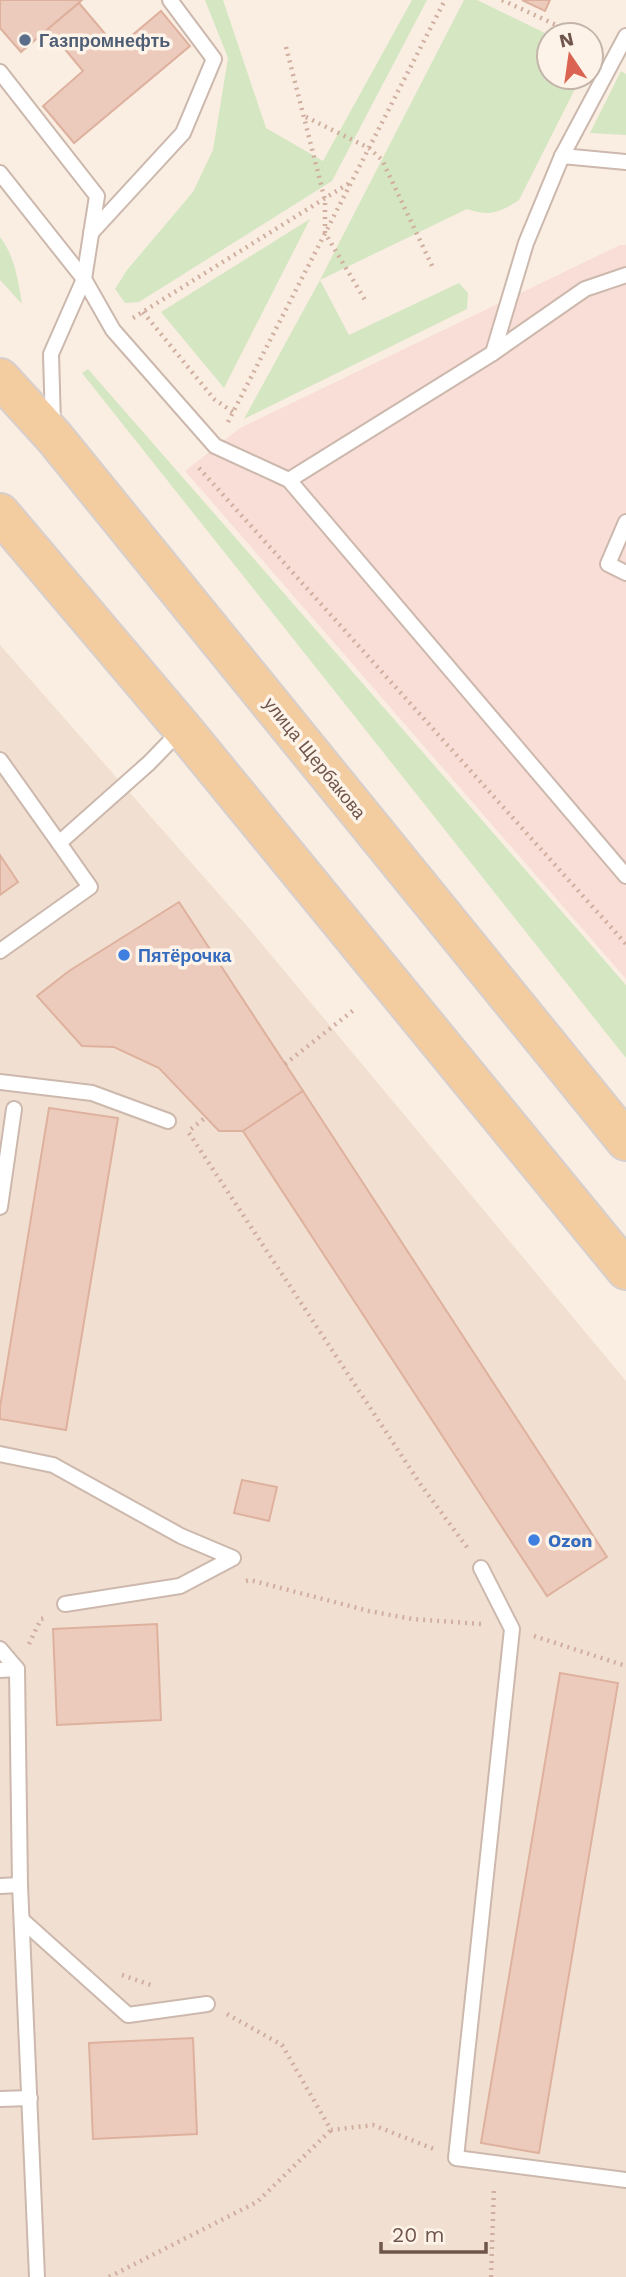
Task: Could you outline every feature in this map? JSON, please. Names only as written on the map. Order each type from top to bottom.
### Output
[{"type":"main road","name":"улица Щербакова","points":[[0,378],[54,437],[626,1141]]},
{"type":"main road","points":[[0,513],[182,728],[626,1270]]},
{"type":"lane","points":[[91,233],[183,133],[214,59],[170,0]]},
{"type":"lane","points":[[493,354],[526,243],[562,156],[626,36]]},
{"type":"lane","points":[[0,72],[97,196],[84,279],[51,354],[54,437]]},
{"type":"lane","points":[[562,156],[626,162]]},
{"type":"lane","points":[[0,173],[84,279],[113,330],[215,446],[289,480],[626,876]]},
{"type":"lane","points":[[289,480],[493,354],[585,289],[626,275]]},
{"type":"lane","points":[[626,522],[608,564],[626,573]]},
{"type":"lane","points":[[59,843],[149,763],[182,728]]},
{"type":"lane","points":[[0,760],[90,887],[0,951]]},
{"type":"lane","points":[[0,1082],[92,1093],[168,1121]]},
{"type":"lane","points":[[0,1207],[14,1109]]},
{"type":"lane","points":[[0,1454],[53,1465],[181,1536],[233,1558],[180,1586],[65,1604]]},
{"type":"lane","points":[[481,1568],[512,1629],[456,2158],[626,2180]]},
{"type":"lane","points":[[0,1649],[17,1669],[20,1885],[37,2277]]},
{"type":"lane","points":[[0,1670],[17,1669]]},
{"type":"lane","points":[[0,1886],[20,1885]]},
{"type":"lane","points":[[22,1920],[128,2015],[206,2004]]},
{"type":"lane","points":[[0,2099],[30,2098]]},
{"type":"path","points":[[445,0],[215,446],[196,464],[626,944]]},
{"type":"path","points":[[502,0],[548,21]]},
{"type":"path","points":[[286,47],[325,200],[325,233],[365,300]]},
{"type":"path","points":[[305,117],[369,148],[382,160],[433,268]]},
{"type":"path","points":[[113,330],[352,181]]},
{"type":"path","points":[[143,312],[214,399],[233,412]]},
{"type":"path","points":[[285,1064],[355,1009]]},
{"type":"path","points":[[206,1117],[188,1131],[421,1485],[481,1568]]},
{"type":"path","points":[[240,1584],[250,1580],[369,1611],[412,1619],[475,1623],[512,1629],[626,1666]]},
{"type":"path","points":[[17,1669],[41,1619],[54,1617]]},
{"type":"path","points":[[118,1973],[206,2004],[282,2045],[331,2130]]},
{"type":"path","points":[[109,2277],[257,2202],[331,2130],[373,2125],[456,2158]]},
{"type":"path","points":[[491,2277],[495,2164]]},
{"type":"shaded area","points":[[620,245],[626,245],[626,979],[185,471],[240,428]]},
{"type":"shaded area","points":[[0,645],[247,926],[626,1381],[626,2277],[0,2277]]},
{"type":"green space","points":[[205,0],[223,0],[266,128],[323,161],[412,0],[427,0],[332,181],[139,302],[125,303],[115,289],[127,270],[193,192],[213,150],[228,58]]},
{"type":"green space","points":[[464,0],[477,0],[535,28],[535,91],[574,91],[519,200],[494,212],[482,213],[467,209],[320,280]]},
{"type":"green space","points":[[621,71],[626,74],[626,135],[590,133]]},
{"type":"green space","points":[[310,219],[224,388],[161,312]]},
{"type":"green space","points":[[0,237],[12,260],[22,304],[0,280]]},
{"type":"green space","points":[[320,280],[349,335],[459,283],[468,293],[467,309],[244,419]]},
{"type":"green space","points":[[88,369],[626,985],[626,1058],[82,373]]},
{"type":"building","points":[[0,0],[82,0],[21,52],[0,28]]},
{"type":"building","points":[[522,0],[550,0],[545,11]]},
{"type":"building","points":[[79,3],[117,48],[161,11],[190,46],[74,143],[43,106],[83,71],[48,29]]},
{"type":"building","points":[[0,855],[18,882],[0,895]]},
{"type":"building","points":[[179,902],[303,1091],[243,1131],[219,1131],[159,1068],[114,1047],[82,1046],[37,996],[69,971]]},
{"type":"building","points":[[303,1091],[607,1557],[547,1596],[243,1131]]},
{"type":"building","points":[[49,1108],[118,1118],[66,1430],[0,1419]]},
{"type":"building","points":[[242,1480],[277,1487],[269,1521],[234,1513]]},
{"type":"building","points":[[157,1624],[161,1720],[57,1725],[53,1629]]},
{"type":"building","points":[[560,1673],[618,1683],[539,2153],[481,2143]]},
{"type":"building","points":[[193,2038],[197,2134],[93,2139],[89,2043]]},
{"type":"place","name":"Газпромнефть","points":[[25,40]]},
{"type":"place","name":"Пятёрочка","points":[[124,955]]},
{"type":"place","name":"Ozon","points":[[534,1540]]}]
